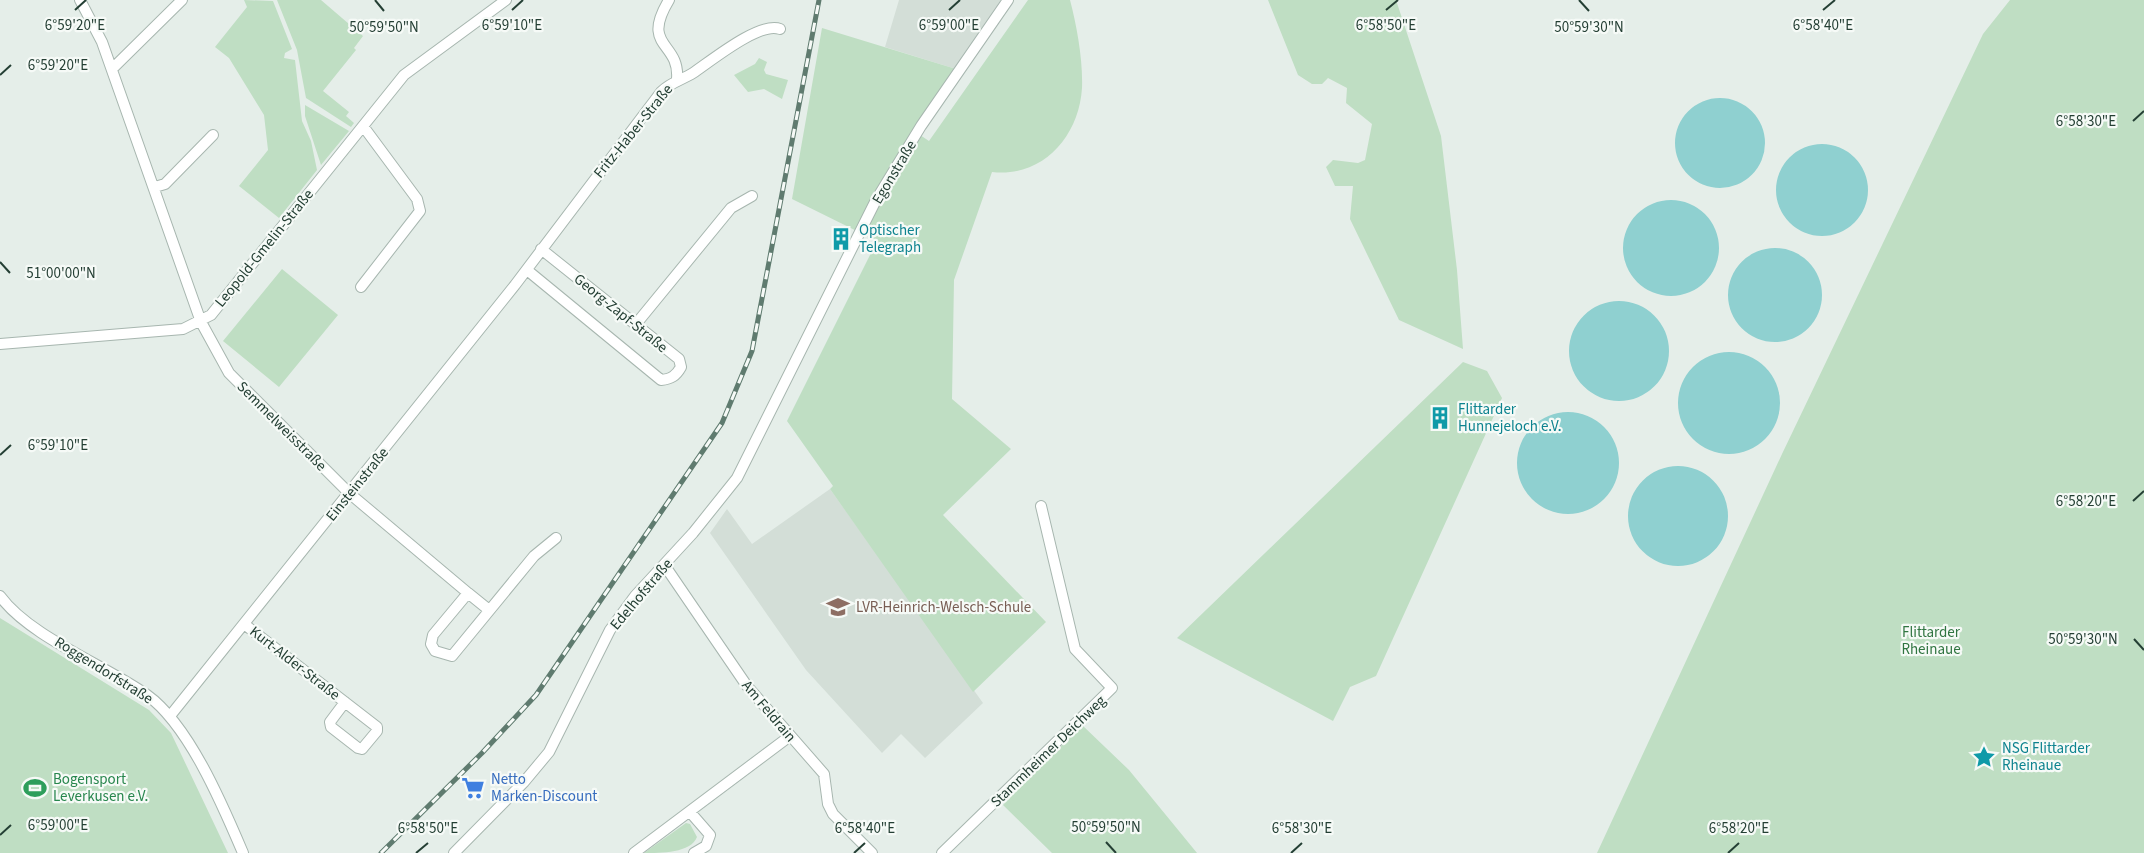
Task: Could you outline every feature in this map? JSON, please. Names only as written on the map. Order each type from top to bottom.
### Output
[{"type":"street","name":"Semmelweisstraße","points":[[80,0],[96,27],[112,69],[201,321],[230,373],[246,392],[350,493],[489,610]]},
{"type":"street","points":[[112,69],[182,0]]},
{"type":"street","name":"Leopold-Gmelin-Straße","points":[[0,344],[183,329],[211,315],[404,75],[506,0]]},
{"type":"street","points":[[669,0],[658,20],[657,28],[676,67],[677,79]]},
{"type":"street","name":"Egonstraße","points":[[783,388],[876,200],[921,126],[1008,0]]},
{"type":"street","name":"Fritz-Haber-Straße","points":[[542,249],[661,92],[677,79],[691,74],[759,31],[774,27],[780,29]]},
{"type":"street","points":[[361,287],[420,211],[417,199],[363,126]]},
{"type":"street","points":[[155,188],[165,184],[213,135]]},
{"type":"street","points":[[636,324],[731,208],[752,196]]},
{"type":"street","name":"Einsteinstraße","points":[[170,716],[350,493],[542,249]]},
{"type":"street","name":"Georg-Zapf-Straße","points":[[527,270],[661,380],[677,375],[681,367],[679,359],[542,249]]},
{"type":"street","name":"Edelhofstraße","points":[[454,853],[524,782],[549,752],[610,630],[635,596],[664,566],[737,477],[783,388]]},
{"type":"street","name":"Stammheimer Deichweg","points":[[942,853],[1112,688],[1075,649],[1041,506]]},
{"type":"street","points":[[468,593],[433,635],[431,644],[435,651],[452,656],[534,556],[556,538]]},
{"type":"street","name":"Am Feldrain","points":[[664,566],[747,686],[824,774],[828,804],[833,813],[872,853]]},
{"type":"street","name":"Roggendorfstraße","points":[[0,596],[15,613],[149,696],[170,716],[225,810],[243,853]]},
{"type":"street","name":"Kurt-Alder-Straße","points":[[244,624],[345,702],[377,727],[377,731],[362,749],[332,727],[330,722],[345,702]]},
{"type":"street","points":[[634,853],[789,736]]},
{"type":"street","points":[[690,812],[710,835],[706,846],[694,853]]},
{"type":"shaded area","points":[[899,0],[1001,0],[956,69],[885,47]]},
{"type":"shaded area","name":"LVR-Heinrich-Welsch-Schule","points":[[830,489],[983,703],[925,758],[901,734],[882,753],[806,670],[710,533],[727,509],[752,544]]},
{"type":"green space","points":[[244,0],[273,1],[292,49],[285,53],[284,58],[295,60],[302,121],[311,141],[317,170],[279,218],[239,186],[268,150],[264,115],[229,58],[215,47],[247,7]]},
{"type":"green space","points":[[277,0],[321,0],[363,36],[354,48],[356,50],[323,91],[349,112],[346,116],[354,123],[351,127],[306,98],[297,50]]},
{"type":"green space","points":[[1028,0],[1070,0],[1082,66],[1082,88],[1074,123],[1055,151],[1042,161],[1027,168],[1010,172],[992,172],[954,280],[952,399],[1011,449],[943,515],[1046,622],[973,692],[830,489],[833,486],[787,421],[877,241],[792,199],[822,28],[956,69],[914,131],[929,141]]},
{"type":"green space","points":[[1268,0],[1396,0],[1441,136],[1457,270],[1463,349],[1399,320],[1350,219],[1353,186],[1335,186],[1326,167],[1333,160],[1358,163],[1365,160],[1372,124],[1346,103],[1347,88],[1328,78],[1322,84],[1312,84],[1298,75]]},
{"type":"green space","name":"Flittarder Rheinaue","points":[[2010,0],[2144,0],[2144,853],[1597,853],[1782,454],[1983,34]]},
{"type":"green space","points":[[759,58],[767,62],[764,70],[766,74],[788,80],[782,99],[764,89],[748,92],[734,75],[755,64]]},
{"type":"green space","points":[[305,105],[349,131],[321,165],[305,116]]},
{"type":"green space","points":[[282,269],[338,315],[279,387],[223,341]]},
{"type":"green space","points":[[1463,362],[1487,371],[1502,398],[1376,676],[1350,687],[1333,721],[1177,638]]},
{"type":"green space","points":[[0,618],[149,710],[171,733],[228,853],[0,853]]},
{"type":"green space","points":[[1082,725],[1129,770],[1197,853],[1052,853],[1003,805]]},
{"type":"green space","points":[[686,823],[690,824],[697,837],[689,846],[675,851],[644,853]]},
{"type":"water","points":[[1720,98],[1737,102],[1752,111],[1761,126],[1765,143],[1761,160],[1752,175],[1737,184],[1720,188],[1703,184],[1688,175],[1679,160],[1675,143],[1679,126],[1688,111],[1703,102]]},
{"type":"water","points":[[1822,144],[1839,148],[1854,158],[1864,173],[1868,190],[1864,207],[1854,222],[1839,232],[1822,236],[1805,232],[1790,222],[1780,207],[1776,190],[1780,173],[1790,158],[1805,148]]},
{"type":"water","points":[[1671,200],[1689,204],[1705,214],[1715,230],[1719,248],[1715,266],[1705,282],[1689,292],[1671,296],[1653,292],[1637,282],[1627,266],[1623,248],[1627,230],[1637,214],[1653,204]]},
{"type":"water","points":[[1775,248],[1793,251],[1808,262],[1819,277],[1822,295],[1819,313],[1808,328],[1793,339],[1775,342],[1757,339],[1742,328],[1731,313],[1728,295],[1731,277],[1742,262],[1757,251]]},
{"type":"water","points":[[1619,301],[1638,305],[1654,316],[1665,332],[1669,351],[1665,370],[1654,386],[1638,397],[1619,401],[1600,397],[1584,386],[1573,370],[1569,351],[1573,332],[1584,316],[1600,305]]},
{"type":"water","points":[[1729,352],[1748,356],[1765,367],[1776,384],[1780,403],[1776,422],[1765,439],[1748,450],[1729,454],[1710,450],[1693,439],[1682,422],[1678,403],[1682,384],[1693,367],[1710,356]]},
{"type":"water","points":[[1568,412],[1587,416],[1604,427],[1615,444],[1619,463],[1615,482],[1604,499],[1587,510],[1568,514],[1549,510],[1532,499],[1521,482],[1517,463],[1521,444],[1532,427],[1549,416]]},
{"type":"water","points":[[1678,466],[1706,474],[1720,488],[1728,516],[1720,544],[1706,558],[1678,566],[1650,558],[1636,544],[1628,516],[1636,488],[1650,474]]},
{"type":"railway","points":[[381,853],[482,753],[536,695],[722,423],[752,351],[819,0]]},
{"type":"place","name":"Optischer Telegraph","points":[[841,239]]},
{"type":"place","name":"Flittarder Hunnejeloch e.V.","points":[[1440,418]]},
{"type":"place","name":"LVR-Heinrich-Welsch-Schule","points":[[838,607]]},
{"type":"place","name":"NSG Flittarder Rheinaue","points":[[1984,757]]},
{"type":"place","name":"Bogensport Leverkusen e.V.","points":[[35,788]]},
{"type":"place","name":"Netto Marken-Discount","points":[[473,788]]}]
